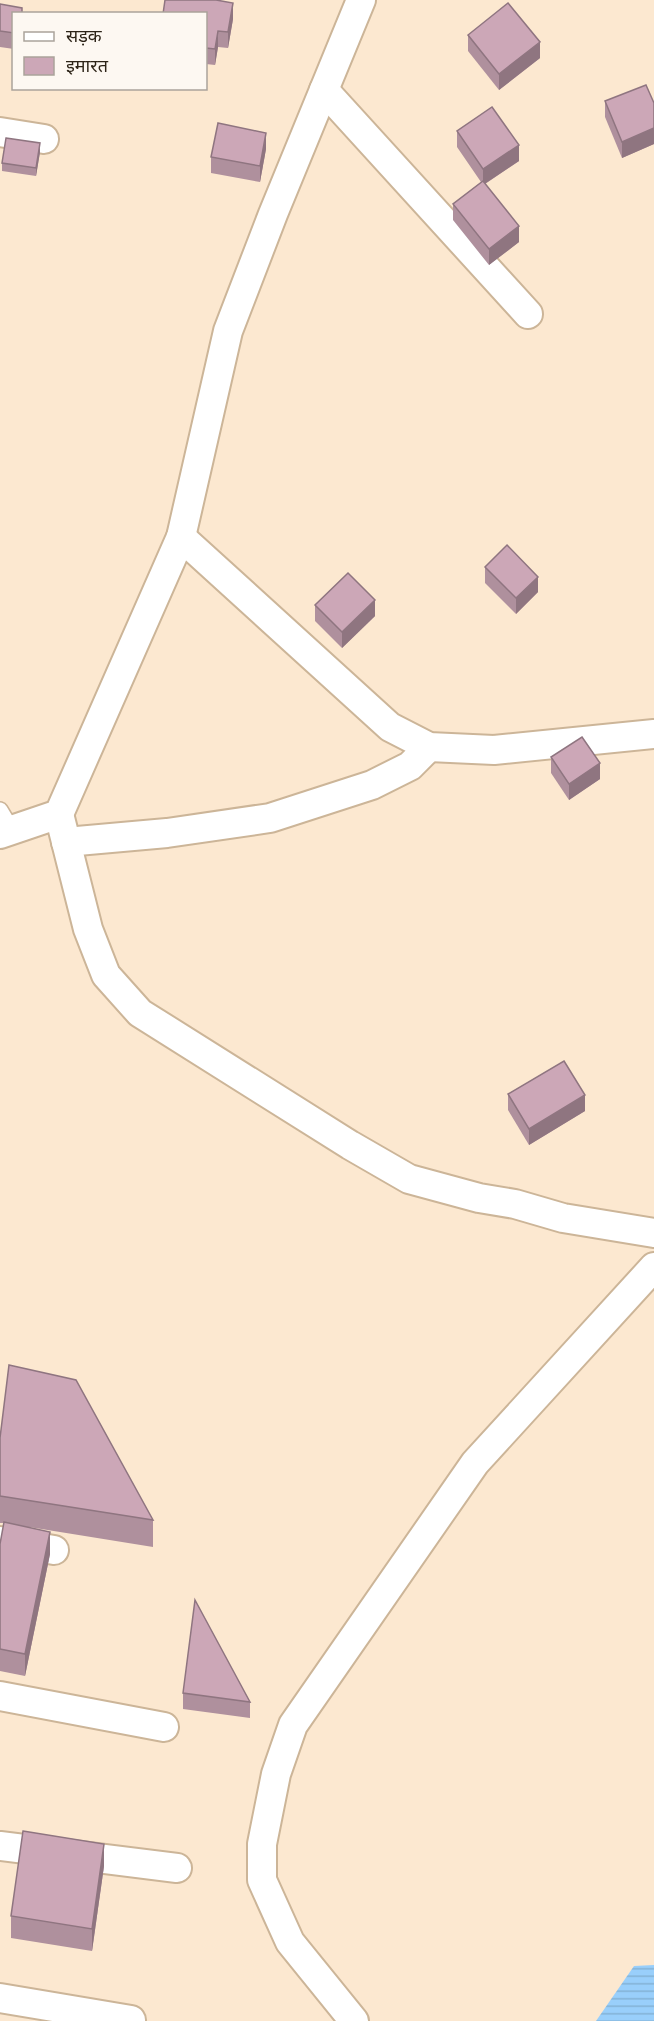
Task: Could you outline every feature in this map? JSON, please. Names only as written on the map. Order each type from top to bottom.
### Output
[{"type":"street","points":[[361,0],[273,214],[228,331],[181,537],[59,814],[88,928],[106,975],[140,1013],[350,1145],[409,1179],[563,1218],[654,1233]]},
{"type":"street","points":[[324,90],[528,314]]},
{"type":"street","points":[[0,132],[44,139]]},
{"type":"street","points":[[181,537],[390,727],[429,747],[494,750],[654,734]]},
{"type":"street","points":[[66,842],[167,833],[270,818],[372,785],[410,766],[429,747]]},
{"type":"street","points":[[4,824],[59,814]]},
{"type":"street","points":[[354,2021],[290,1942],[262,1880],[262,1844],[274,1786],[293,1725],[475,1463],[654,1267]]},
{"type":"street","points":[[0,1541],[54,1550]]},
{"type":"street","points":[[0,1696],[164,1727]]},
{"type":"street","points":[[0,1846],[177,1868]]},
{"type":"street","points":[[0,1998],[131,2020]]},
{"type":"water","points":[[654,1965],[654,2021],[596,2021],[634,1966]]},
{"type":"building","points":[[165,0],[216,0],[233,3],[228,32],[218,31],[215,49],[207,48],[207,12],[163,12]]},
{"type":"building","points":[[508,3],[540,42],[499,74],[468,35]]},
{"type":"building","points":[[0,4],[22,8],[22,12],[12,12],[12,33],[0,31]]},
{"type":"building","points":[[646,85],[654,103],[654,128],[622,142],[605,101]]},
{"type":"building","points":[[492,107],[519,145],[483,169],[457,131]]},
{"type":"building","points":[[218,123],[266,133],[260,166],[211,157]]},
{"type":"building","points":[[6,138],[40,143],[36,168],[2,163]]},
{"type":"building","points":[[483,181],[519,226],[489,249],[453,204]]},
{"type":"building","points":[[507,545],[538,577],[516,598],[485,567]]},
{"type":"building","points":[[348,573],[375,600],[342,632],[315,605]]},
{"type":"building","points":[[582,737],[600,763],[569,784],[551,757]]},
{"type":"building","points":[[564,1061],[585,1095],[529,1129],[508,1094]]},
{"type":"building","points":[[9,1365],[76,1380],[153,1520],[0,1496],[0,1438]]},
{"type":"building","points":[[4,1522],[50,1532],[25,1654],[0,1649],[0,1544]]},
{"type":"building","points":[[195,1600],[250,1702],[183,1693]]},
{"type":"building","points":[[23,1831],[104,1844],[92,1929],[11,1916]]}]
